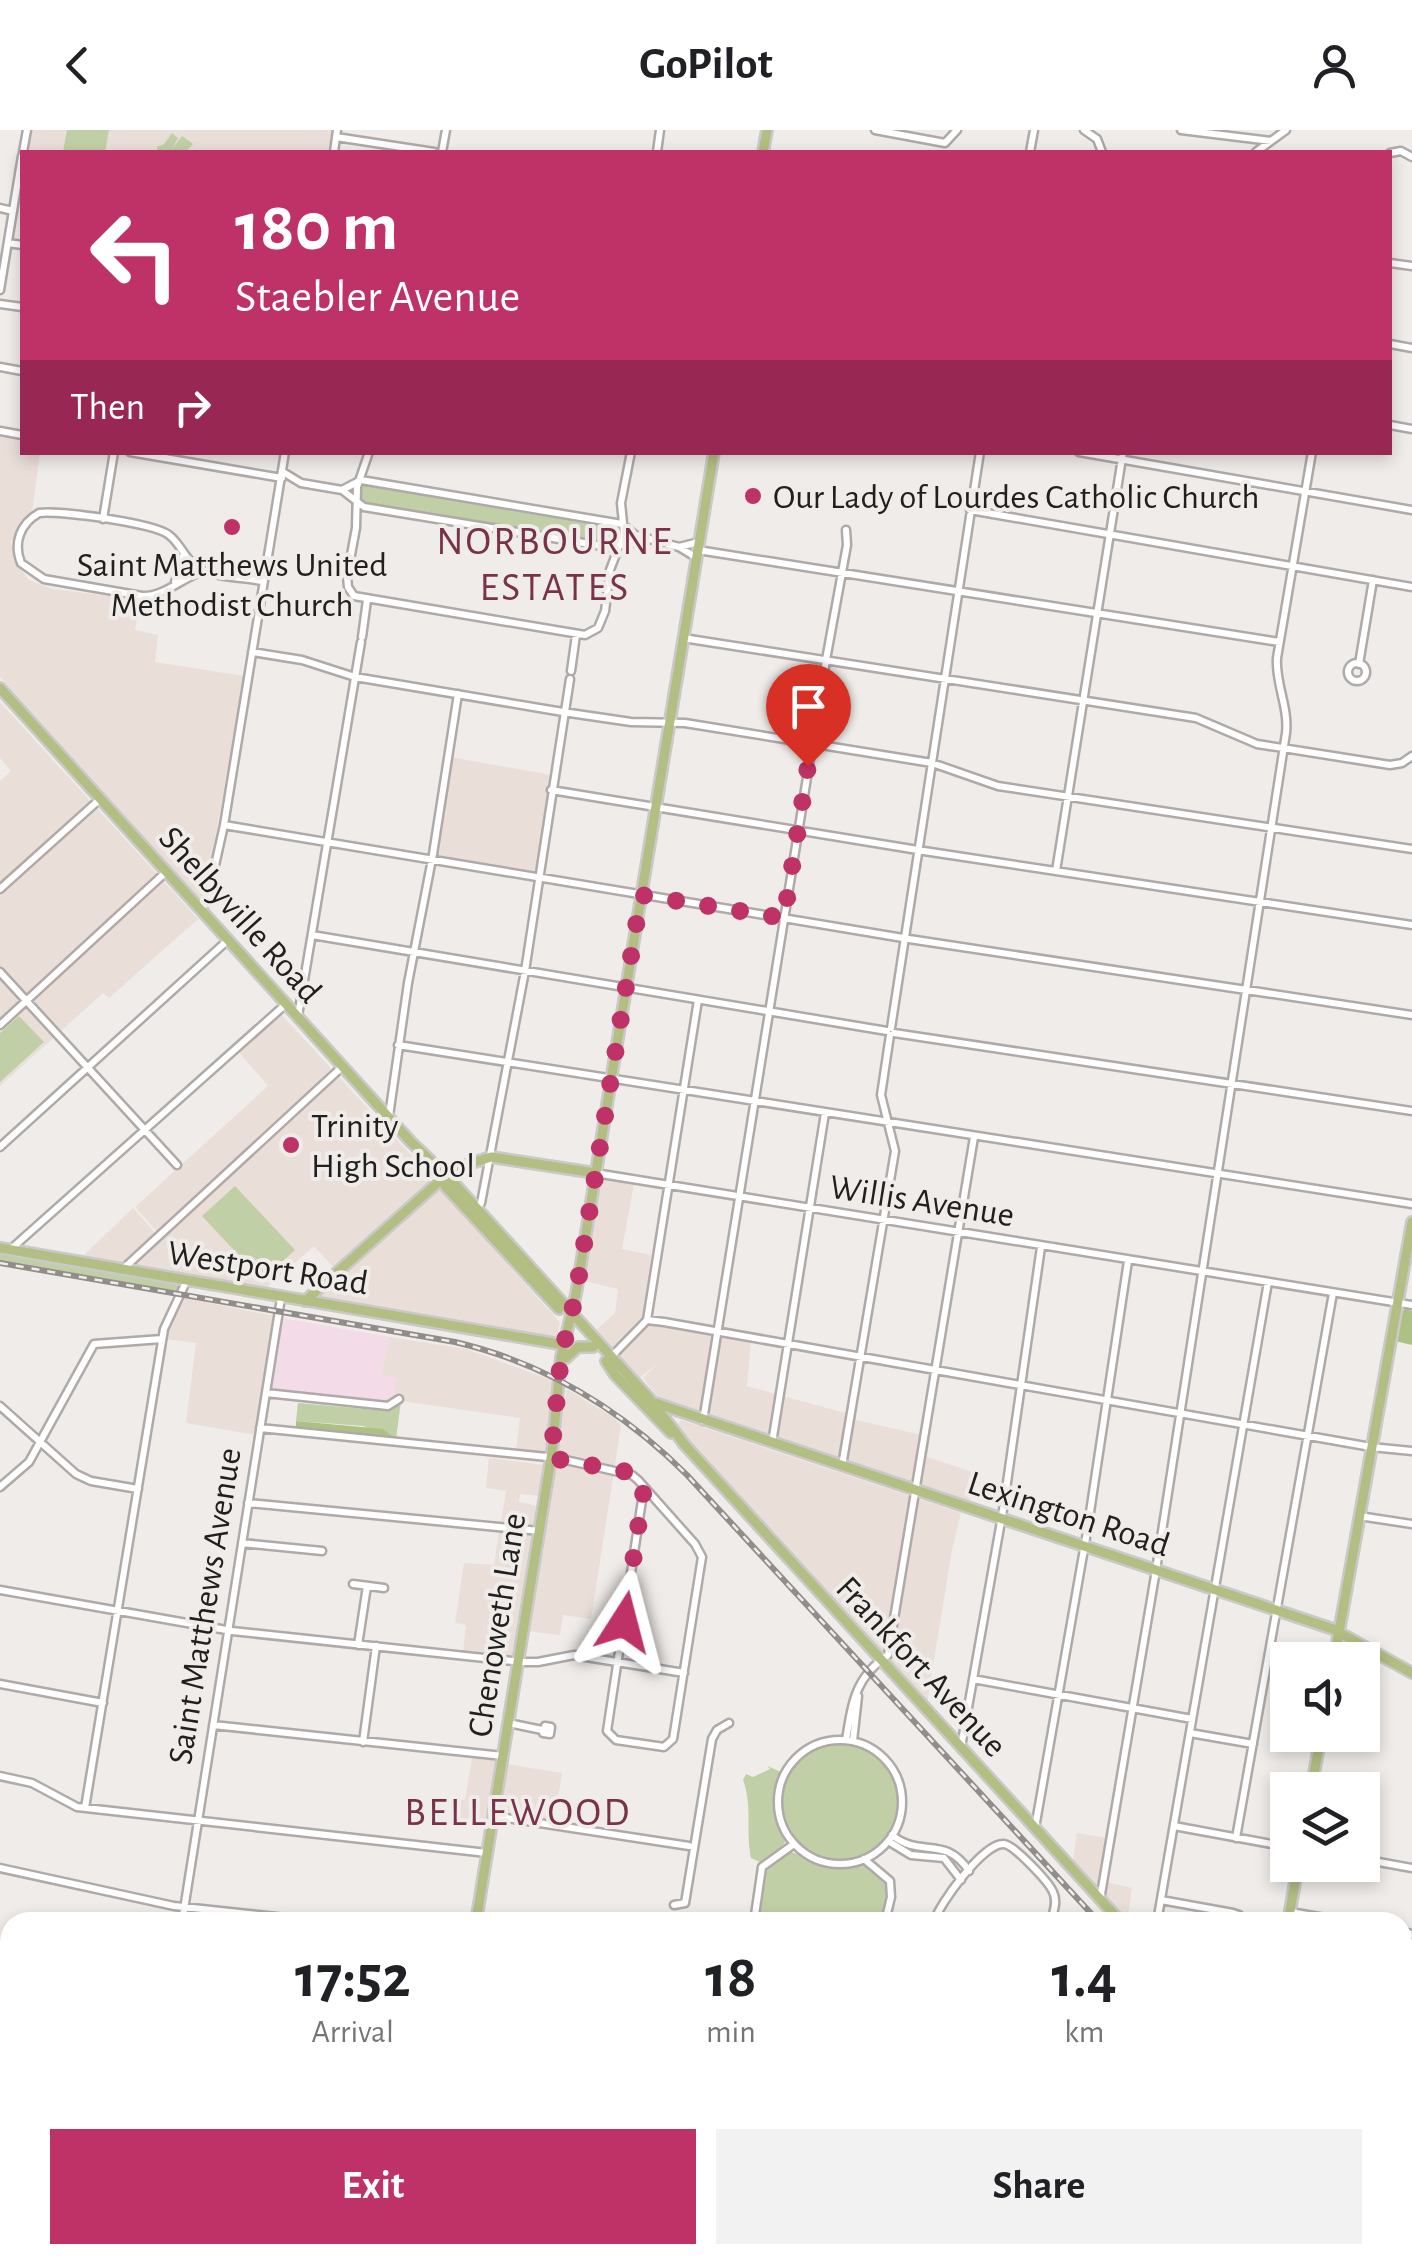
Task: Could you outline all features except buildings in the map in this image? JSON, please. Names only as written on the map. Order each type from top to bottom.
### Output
[{"type":"main road","name":"Chenoweth Lane","points":[[477,1912],[540,1530],[564,1352],[714,455]]},
{"type":"main road","name":"Shelbyville Road","points":[[0,688],[476,1208],[593,1347],[609,1359]]},
{"type":"main road","name":"Willis Avenue","points":[[491,1156],[595,1174]]},
{"type":"main road","points":[[304,1301],[452,1168],[491,1156]]},
{"type":"main road","name":"Shelbyville Road","points":[[444,1176],[445,1186],[609,1359]]},
{"type":"main road","points":[[1337,1642],[1412,1222]]},
{"type":"main road","name":"Westport Road","points":[[4,1250],[528,1339],[564,1352]]},
{"type":"main road","points":[[564,1352],[593,1347]]},
{"type":"main road","name":"Lexington Road","points":[[609,1359],[646,1403],[1277,1610],[1338,1632],[1412,1673]]},
{"type":"main road","name":"Frankfort Avenue","points":[[609,1359],[636,1398],[685,1445],[1111,1912]]},
{"type":"main road","name":"Lexington Road","points":[[656,1406],[680,1417],[702,1421]]},
{"type":"main road","name":"Frankfort Avenue","points":[[656,1406],[685,1445]]},
{"type":"main road","points":[[675,1430],[680,1417]]},
{"type":"main road","points":[[1290,1912],[1295,1882]]},
{"type":"street","points":[[876,130],[945,143],[957,130]]},
{"type":"street","points":[[1084,130],[1097,139],[1101,150]]},
{"type":"street","points":[[1181,130],[1271,142]]},
{"type":"street","points":[[1257,150],[1286,130]]},
{"type":"street","points":[[337,134],[423,150]]},
{"type":"street","points":[[1248,138],[1253,150]]},
{"type":"street","points":[[0,290],[20,171]]},
{"type":"street","points":[[0,208],[13,210]]},
{"type":"street","points":[[8,242],[20,245]]},
{"type":"street","points":[[103,519],[114,455]]},
{"type":"street","points":[[147,455],[342,490],[356,504],[619,547],[648,540]]},
{"type":"street","points":[[200,910],[207,901],[224,825],[285,455]]},
{"type":"street","points":[[368,455],[357,487],[347,582],[354,596],[588,635],[598,628],[605,612],[610,570],[624,532],[621,503],[629,455]]},
{"type":"street","points":[[842,1467],[895,1151],[882,1095],[979,455]]},
{"type":"street","points":[[1100,1900],[1156,1570],[1284,749],[1287,717],[1277,672],[1312,455]]},
{"type":"street","points":[[1056,871],[1122,456],[1412,510]]},
{"type":"street","points":[[281,479],[301,482]]},
{"type":"street","points":[[342,490],[360,480],[622,524],[648,540],[698,550],[1280,642]]},
{"type":"street","points":[[970,510],[1412,586]]},
{"type":"street","points":[[204,571],[158,594],[142,596],[44,580],[21,563],[17,548],[30,518],[49,512],[103,519],[163,531],[204,571],[262,581]]},
{"type":"street","points":[[702,1421],[847,545],[846,530]]},
{"type":"street","points":[[679,546],[698,550]]},
{"type":"street","points":[[172,586],[180,575],[184,555]]},
{"type":"street","points":[[1359,664],[1374,580]]},
{"type":"street","points":[[298,1017],[366,600]]},
{"type":"street","points":[[476,1208],[481,1204],[491,1156],[524,971],[576,634]]},
{"type":"street","points":[[684,638],[1196,718],[1250,743],[1284,749],[1390,765],[1409,758]]},
{"type":"street","points":[[252,652],[302,660],[355,677],[563,712],[632,722],[670,722],[932,763],[989,784],[1412,849]]},
{"type":"street","points":[[389,1117],[458,694]]},
{"type":"street","points":[[551,790],[1412,925]]},
{"type":"street","points":[[0,889],[100,799]]},
{"type":"street","points":[[224,825],[904,938],[1412,1015]]},
{"type":"street","points":[[0,1026],[166,872]]},
{"type":"street","points":[[312,935],[891,1031],[1412,1110]]},
{"type":"street","points":[[0,1148],[228,940]]},
{"type":"street","points":[[0,972],[177,1165]]},
{"type":"street","points":[[609,1359],[647,1320],[698,1000]]},
{"type":"street","points":[[4,1250],[25,1238],[286,1004]]},
{"type":"street","points":[[398,1046],[1412,1204]]},
{"type":"street","points":[[120,1271],[343,1066]]},
{"type":"street","points":[[772,1444],[824,1113]]},
{"type":"street","points":[[850,1738],[863,1677],[888,1654],[974,1137]]},
{"type":"street","name":"Willis Avenue","points":[[595,1174],[1412,1305]]},
{"type":"street","points":[[25,1238],[25,1254]]},
{"type":"street","points":[[961,1749],[1001,1519],[1041,1247]]},
{"type":"street","points":[[1035,1830],[1128,1261]]},
{"type":"street","points":[[85,1808],[162,1338],[186,1282]]},
{"type":"street","points":[[1159,1912],[1268,1282]]},
{"type":"street","points":[[1236,1838],[1333,1292]]},
{"type":"street","name":"Saint Matthews Avenue","points":[[183,1912],[281,1298]]},
{"type":"street","points":[[647,1320],[1412,1451]]},
{"type":"street","points":[[0,1487],[26,1466],[94,1344],[162,1338]]},
{"type":"street","points":[[266,1393],[388,1406],[399,1398]]},
{"type":"street","points":[[0,1406],[81,1476],[138,1489]]},
{"type":"street","points":[[260,1428],[551,1458],[628,1472],[644,1488],[657,1501],[700,1550],[702,1557],[674,1739],[664,1748],[616,1740],[608,1734],[644,1488]]},
{"type":"street","points":[[644,1504],[657,1501]]},
{"type":"street","points":[[248,1502],[540,1530]]},
{"type":"street","points":[[1358,1516],[1412,1524]]},
{"type":"street","points":[[242,1543],[322,1551]]},
{"type":"street","points":[[353,1584],[384,1588]]},
{"type":"street","points":[[358,1645],[367,1586]]},
{"type":"street","points":[[0,1590],[228,1630],[518,1661],[574,1656],[684,1672]]},
{"type":"street","points":[[363,1742],[376,1646]]},
{"type":"street","points":[[973,1679],[1192,1719]]},
{"type":"street","points":[[0,1684],[103,1702]]},
{"type":"street","points":[[508,1723],[542,1730]]},
{"type":"street","points":[[674,1905],[685,1904],[712,1740],[717,1730],[729,1724]]},
{"type":"street","points":[[213,1725],[503,1756]]},
{"type":"street","points":[[1190,1733],[1253,1744]]},
{"type":"street","points":[[850,1738],[876,1751],[896,1774],[902,1804],[890,1838],[864,1859],[829,1863],[807,1855],[784,1829],[778,1807],[780,1785],[787,1769],[814,1745],[850,1738]]},
{"type":"street","points":[[0,1776],[32,1783],[66,1804],[85,1808],[488,1853]]},
{"type":"street","points":[[494,1816],[690,1846]]},
{"type":"street","points":[[1174,1826],[1270,1844]]},
{"type":"street","points":[[890,1838],[914,1848],[938,1846],[950,1851],[969,1871]]},
{"type":"street","points":[[890,1838],[911,1855],[944,1858],[961,1880]]},
{"type":"street","points":[[755,1912],[762,1867],[794,1844]]},
{"type":"street","points":[[938,1912],[942,1902],[995,1845],[1013,1847],[1054,1894],[1053,1912]]},
{"type":"street","points":[[864,1859],[887,1876],[892,1888],[887,1912]]},
{"type":"street","points":[[1380,1862],[1412,1868]]},
{"type":"street","points":[[0,1868],[184,1907],[230,1912]]},
{"type":"street","points":[[1161,1900],[1233,1912]]},
{"type":"shaded area","points":[[31,130],[335,130],[331,150],[27,150]]},
{"type":"shaded area","points":[[0,436],[20,440],[20,455],[40,455],[32,512],[11,542],[14,561],[29,580],[53,589],[140,600],[135,630],[158,635],[155,662],[244,676],[205,894],[200,899],[0,677]]},
{"type":"shaded area","points":[[0,702],[198,919],[109,998],[103,993],[0,1086],[0,781],[11,771],[0,758]]},
{"type":"shaded area","points":[[450,757],[551,775],[536,872],[438,859],[435,855]]},
{"type":"shaded area","name":"Trinity High School","points":[[280,1013],[433,1179],[336,1270],[314,1246],[263,1291],[133,1268],[134,1262],[162,1237],[135,1207],[268,1086],[238,1051]]},
{"type":"shaded area","points":[[602,1179],[634,1184],[622,1249],[651,1255],[643,1320],[751,1341],[747,1386],[856,1416],[856,1420],[930,1437],[927,1457],[976,1473],[969,1504],[707,1416],[712,1386],[706,1385],[700,1414],[660,1400],[643,1378],[658,1363],[638,1379],[595,1331],[615,1313],[618,1289],[585,1281],[598,1184]]},
{"type":"shaded area","points":[[437,1190],[443,1192],[556,1318],[560,1323],[557,1336],[549,1338],[316,1298]]},
{"type":"shaded area","points":[[133,1208],[156,1234],[121,1266],[82,1257]]},
{"type":"shaded area","points":[[185,1298],[275,1316],[256,1435],[186,1423],[196,1343],[166,1339],[170,1321]]},
{"type":"shaded area","points":[[282,1318],[390,1337],[381,1374],[397,1378],[394,1391],[401,1401],[387,1411],[268,1399]]},
{"type":"shaded area","points":[[390,1337],[466,1349],[554,1381],[545,1453],[516,1450],[520,1418],[401,1401],[381,1374]]},
{"type":"shaded area","points":[[567,1389],[621,1426],[591,1619],[563,1615],[560,1635],[526,1631]]},
{"type":"shaded area","points":[[681,1420],[961,1513],[927,1703],[682,1435],[676,1426]]},
{"type":"shaded area","points":[[489,1458],[544,1465],[539,1496],[520,1494],[519,1502],[538,1506],[535,1525],[501,1521],[506,1491],[486,1488]]},
{"type":"shaded area","points":[[499,1530],[535,1535],[516,1657],[463,1652],[466,1625],[455,1623],[464,1563],[494,1565]]},
{"type":"shaded area","points":[[472,1758],[500,1761],[490,1823],[450,1817],[454,1799],[465,1800]]},
{"type":"shaded area","points":[[506,1764],[562,1773],[553,1829],[496,1821]]},
{"type":"shaded area","points":[[1077,1833],[1112,1839],[1106,1882],[1132,1888],[1129,1912],[1120,1912],[1073,1860]]},
{"type":"green space","points":[[67,130],[109,130],[105,150],[63,150]]},
{"type":"green space","points":[[172,133],[178,138],[172,149],[182,136],[193,144],[188,150],[157,150]]},
{"type":"green space","points":[[367,484],[619,526],[622,533],[619,543],[613,545],[370,505],[360,500],[359,489]]},
{"type":"green space","points":[[19,1016],[44,1042],[0,1082],[0,1033]]},
{"type":"green space","points":[[235,1186],[295,1250],[262,1280],[202,1216]]},
{"type":"green space","points":[[0,1253],[179,1286],[177,1291],[10,1264],[0,1261]]},
{"type":"green space","points":[[1405,1309],[1412,1311],[1412,1345],[1395,1341],[1398,1315]]},
{"type":"green space","points":[[401,1401],[396,1439],[363,1426],[296,1421],[298,1403],[387,1411]]},
{"type":"green space","points":[[296,1421],[383,1429],[396,1439],[296,1428]]},
{"type":"green space","points":[[831,1742],[849,1743],[879,1758],[890,1770],[900,1801],[898,1818],[883,1844],[853,1860],[826,1860],[805,1851],[790,1834],[782,1814],[782,1792],[789,1771],[805,1753]]},
{"type":"green space","points":[[767,1766],[781,1772],[776,1807],[785,1842],[760,1862],[751,1858],[743,1780],[746,1774],[753,1777],[770,1769]]},
{"type":"green space","points":[[791,1852],[835,1867],[870,1866],[883,1876],[888,1895],[884,1912],[758,1912],[765,1868]]},
{"type":"railway","points":[[0,1263],[455,1342],[520,1362],[580,1392],[636,1430],[687,1475],[1090,1912]]},
{"type":"place","name":"Our Lady of Lourdes Catholic Church","points":[[753,496]]},
{"type":"place","name":"Saint Matthews United Methodist Church","points":[[232,527]]},
{"type":"place","name":"Trinity High School","points":[[291,1145]]},
{"type":"district","name":"NORBOURNE ESTATES","points":[[555,563]]},
{"type":"district","name":"BELLEWOOD","points":[[518,1811]]},
{"type":"route","points":[[624,1622],[644,1488],[628,1472],[551,1458],[561,1357],[576,1294],[641,895],[784,918],[808,766]]}]
